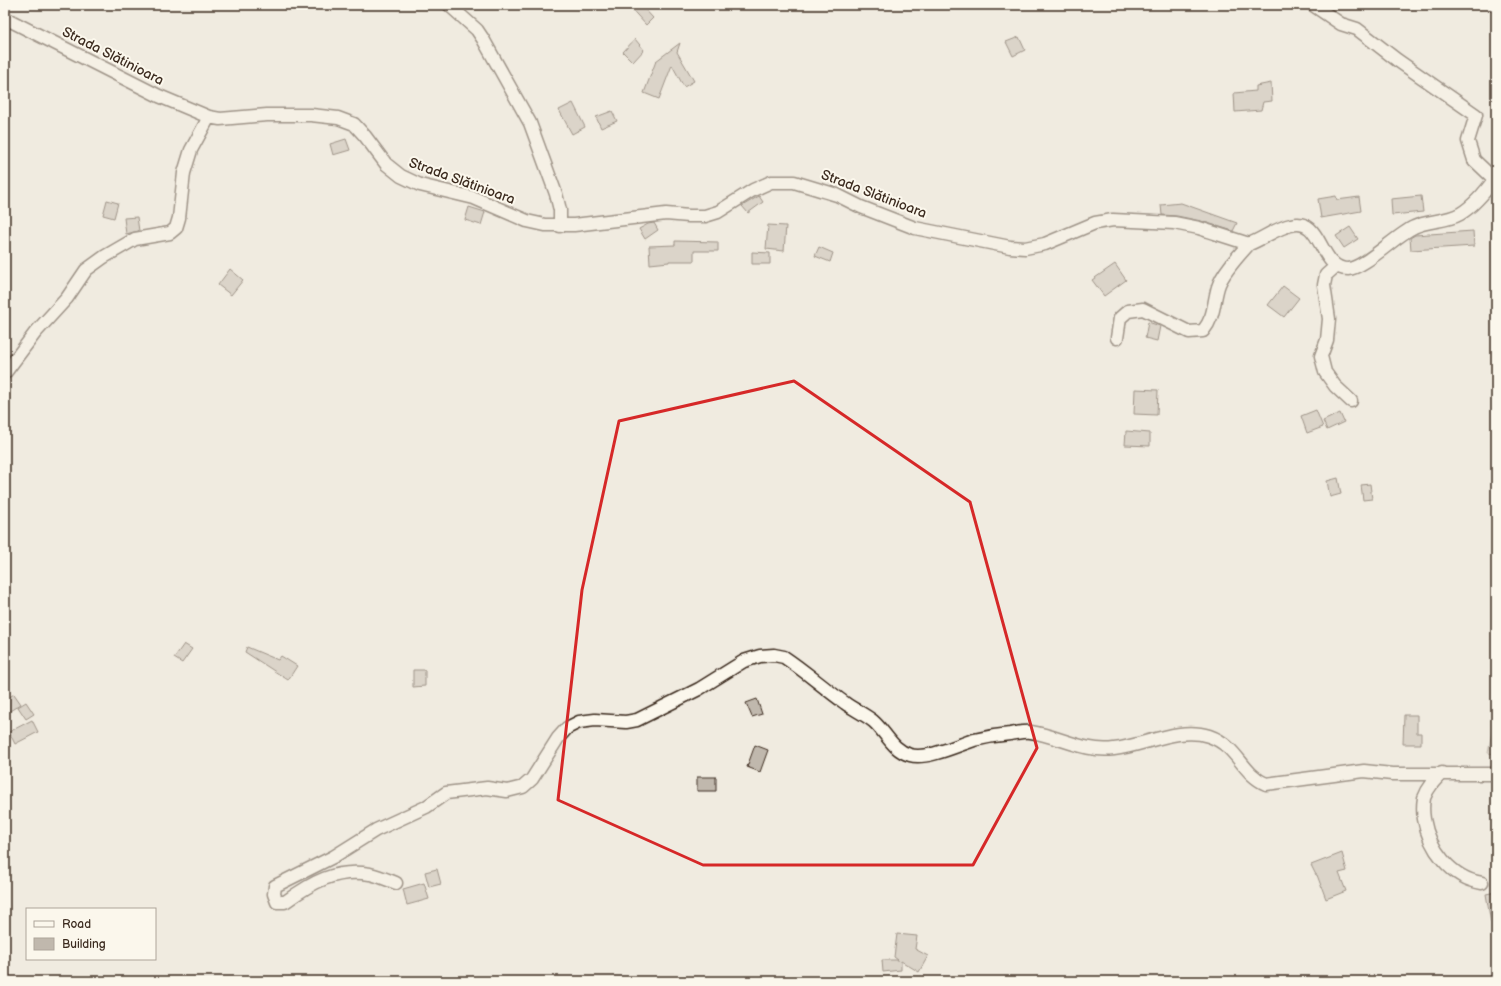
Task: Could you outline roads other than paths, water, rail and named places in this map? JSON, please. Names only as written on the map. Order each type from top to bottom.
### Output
[{"type":"street","points":[[449,5],[477,30],[530,123],[556,194],[560,210],[560,226]]},
{"type":"street","points":[[1117,338],[1120,318],[1128,311],[1143,309],[1189,332],[1203,331],[1210,322],[1218,286],[1235,259],[1249,244],[1290,225],[1302,224],[1312,230],[1330,261],[1336,266],[1348,269],[1361,264],[1414,227],[1448,220],[1460,214],[1480,197],[1495,178],[1474,160],[1468,141],[1476,115],[1357,30],[1341,24],[1313,5]]},
{"type":"street","name":"Strada Slătinioara","points":[[5,18],[159,96],[209,117],[220,118],[311,114],[338,118],[354,124],[386,164],[401,176],[420,185],[474,198],[527,221],[545,225],[560,226],[666,214],[705,216],[718,212],[753,190],[770,182],[794,182],[837,195],[861,207],[915,228],[1010,247],[1025,248],[1045,244],[1095,223],[1113,220],[1174,223],[1199,228],[1249,244]]},
{"type":"street","points":[[5,373],[35,333],[66,298],[86,270],[109,254],[135,239],[170,233],[176,228],[179,218],[184,173],[191,150],[209,117]]},
{"type":"street","points":[[1336,266],[1326,275],[1324,285],[1330,319],[1328,340],[1321,356],[1325,372],[1334,386],[1351,401]]},
{"type":"street","points":[[396,883],[370,874],[344,874],[325,878],[310,884],[285,902],[277,902],[274,894],[275,886],[333,857],[376,830],[426,807],[446,793],[487,788],[507,791],[523,787],[532,779],[562,733],[567,728],[579,722],[595,720],[626,722],[637,720],[699,689],[744,662],[760,656],[774,655],[784,657],[845,704],[872,720],[899,750],[911,755],[925,755],[976,740],[1029,732],[1047,735],[1086,747],[1114,749],[1194,733],[1209,736],[1234,751],[1249,772],[1266,784],[1364,771],[1392,774],[1496,774]]},
{"type":"street","points":[[1442,773],[1430,786],[1424,798],[1426,833],[1435,850],[1446,863],[1463,877],[1482,883]]}]
